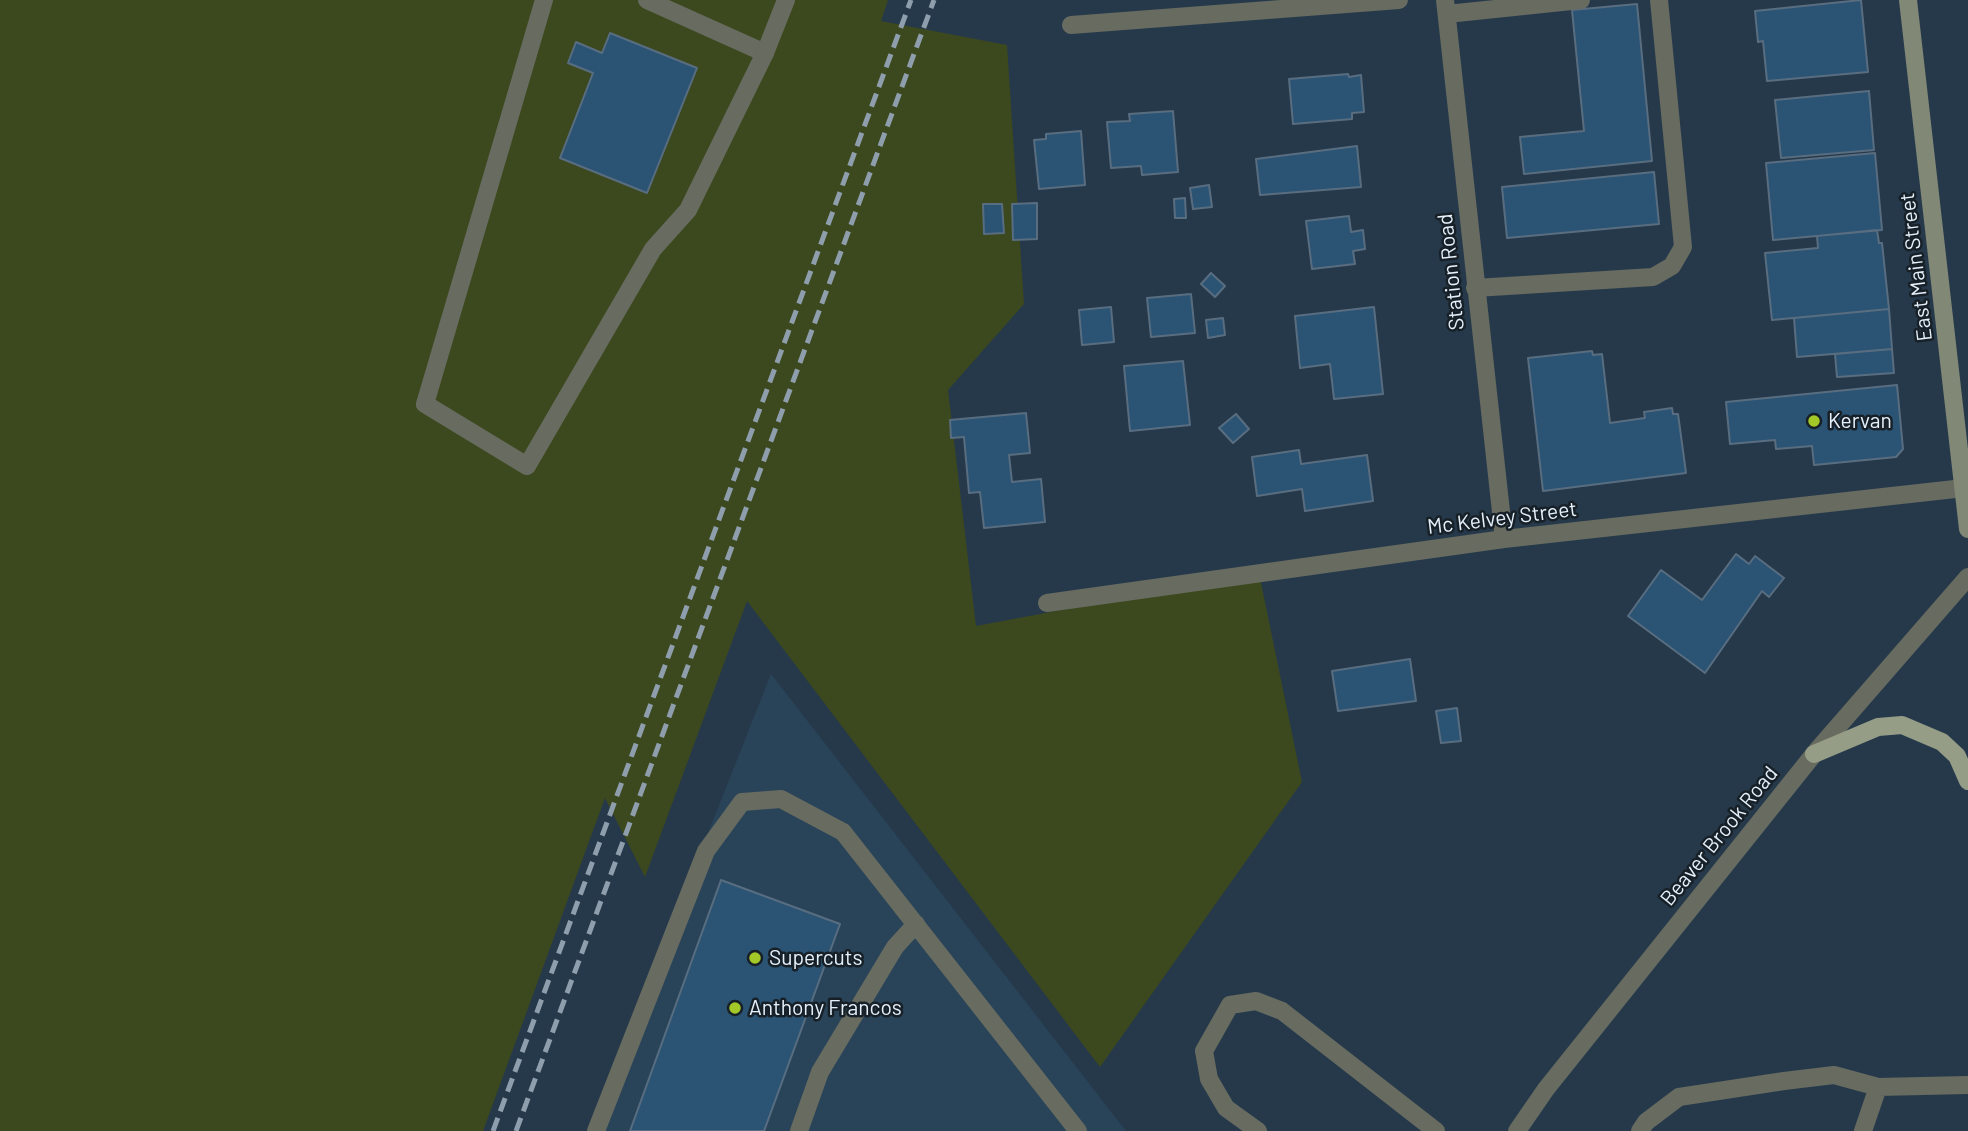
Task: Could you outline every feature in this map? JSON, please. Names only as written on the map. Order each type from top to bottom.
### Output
[{"type":"main road","name":"East Main Street","points":[[1908,0],[1968,528]]},
{"type":"main road","points":[[1814,754],[1878,727],[1902,725],[1942,742],[1957,756],[1968,781]]},
{"type":"street","points":[[544,0],[425,404],[527,466],[653,249],[688,210],[765,53],[786,0]]},
{"type":"street","points":[[647,0],[765,53]]},
{"type":"street","points":[[1071,25],[1399,0]]},
{"type":"street","points":[[1446,7],[1581,0]]},
{"type":"street","points":[[1475,288],[1653,277],[1672,266],[1683,247],[1659,0]]},
{"type":"street","name":"Station Road","points":[[1446,7],[1504,539]]},
{"type":"street","name":"Mc Kelvey Street","points":[[1047,603],[1504,539],[1964,488]]},
{"type":"street","name":"Beaver Brook Road","points":[[1517,1131],[1546,1089],[1814,754],[1968,578]]},
{"type":"street","points":[[596,1131],[706,851],[742,802],[781,799],[843,832],[1079,1131]]},
{"type":"street","points":[[799,1131],[820,1072],[895,947],[916,924]]},
{"type":"street","points":[[1258,1131],[1226,1108],[1209,1079],[1204,1051],[1230,1004],[1256,1001],[1282,1011],[1436,1131]]},
{"type":"street","points":[[1640,1131],[1646,1122],[1679,1097],[1834,1075],[1878,1087],[1968,1085]]},
{"type":"street","points":[[1863,1131],[1878,1087]]},
{"type":"shaded area","points":[[771,674],[1126,1131],[590,1131]]},
{"type":"green space","points":[[0,0],[888,0],[881,21],[1007,45],[1024,304],[948,390],[976,626],[1259,573],[1302,782],[1100,1067],[747,601],[645,877],[605,798],[483,1131],[0,1131]]},
{"type":"building","points":[[1861,0],[1868,72],[1767,81],[1763,41],[1758,42],[1755,11]]},
{"type":"building","points":[[1637,4],[1652,161],[1524,174],[1520,137],[1584,131],[1572,10]]},
{"type":"building","points":[[610,33],[697,68],[647,193],[560,158],[593,73],[568,63],[576,42],[602,53]]},
{"type":"building","points":[[1348,74],[1349,77],[1361,75],[1364,112],[1352,113],[1352,119],[1293,124],[1289,79]]},
{"type":"building","points":[[1869,91],[1874,150],[1781,158],[1775,100]]},
{"type":"building","points":[[1173,111],[1178,172],[1142,175],[1141,166],[1111,168],[1107,122],[1130,121],[1129,114]]},
{"type":"building","points":[[1081,131],[1085,185],[1039,189],[1034,140],[1046,139],[1046,134]]},
{"type":"building","points":[[1357,146],[1361,187],[1260,195],[1256,159]]},
{"type":"building","points":[[1875,153],[1882,230],[1773,240],[1766,163]]},
{"type":"building","points":[[1654,172],[1659,224],[1507,238],[1502,187]]},
{"type":"building","points":[[1209,185],[1212,207],[1193,209],[1190,188]]},
{"type":"building","points":[[1185,198],[1186,218],[1175,218],[1174,199]]},
{"type":"building","points":[[1037,203],[1037,239],[1013,240],[1012,204]]},
{"type":"building","points":[[983,204],[1002,204],[1004,233],[984,234]]},
{"type":"building","points":[[1349,216],[1351,232],[1363,230],[1365,249],[1353,251],[1355,264],[1312,269],[1306,221]]},
{"type":"building","points":[[1877,230],[1879,243],[1882,243],[1889,309],[1772,320],[1765,253],[1818,248],[1817,236]]},
{"type":"building","points":[[1211,273],[1225,286],[1215,297],[1201,284]]},
{"type":"building","points":[[1191,294],[1195,333],[1151,337],[1147,298]]},
{"type":"building","points":[[1111,307],[1114,342],[1082,345],[1079,310]]},
{"type":"building","points":[[1374,307],[1383,394],[1334,399],[1330,364],[1300,368],[1295,316]]},
{"type":"building","points":[[1889,309],[1892,349],[1797,357],[1794,318]]},
{"type":"building","points":[[1223,318],[1225,335],[1208,338],[1206,320]]},
{"type":"building","points":[[1892,349],[1894,373],[1837,377],[1835,354]]},
{"type":"building","points":[[1592,351],[1593,355],[1602,354],[1610,423],[1645,418],[1644,412],[1672,408],[1673,414],[1678,414],[1686,473],[1543,491],[1528,358]]},
{"type":"building","points":[[1183,361],[1190,425],[1130,431],[1124,366]]},
{"type":"building","name":"Kervan","points":[[1897,385],[1903,449],[1896,457],[1814,465],[1812,446],[1776,449],[1775,440],[1730,444],[1726,402]]},
{"type":"building","points":[[1026,413],[1030,453],[1009,455],[1012,482],[1041,479],[1045,522],[984,528],[980,492],[969,493],[964,437],[951,438],[950,420]]},
{"type":"building","points":[[1236,414],[1249,429],[1233,443],[1219,428]]},
{"type":"building","points":[[1299,450],[1301,464],[1367,455],[1373,501],[1305,511],[1302,489],[1257,496],[1252,457]]},
{"type":"building","points":[[1736,554],[1749,564],[1755,556],[1784,578],[1769,597],[1762,591],[1705,673],[1628,616],[1661,570],[1702,600]]},
{"type":"building","points":[[1410,659],[1416,701],[1338,711],[1332,671]]},
{"type":"building","points":[[1457,708],[1461,741],[1441,743],[1436,711]]},
{"type":"building","points":[[721,880],[840,924],[764,1131],[630,1131]]},
{"type":"railway","points":[[493,1131],[911,0]]},
{"type":"railway","points":[[516,1131],[934,0]]},
{"type":"place","name":"Kervan","points":[[1814,421]]},
{"type":"place","name":"Supercuts","points":[[755,958]]},
{"type":"place","name":"Anthony Francos","points":[[735,1008]]}]
